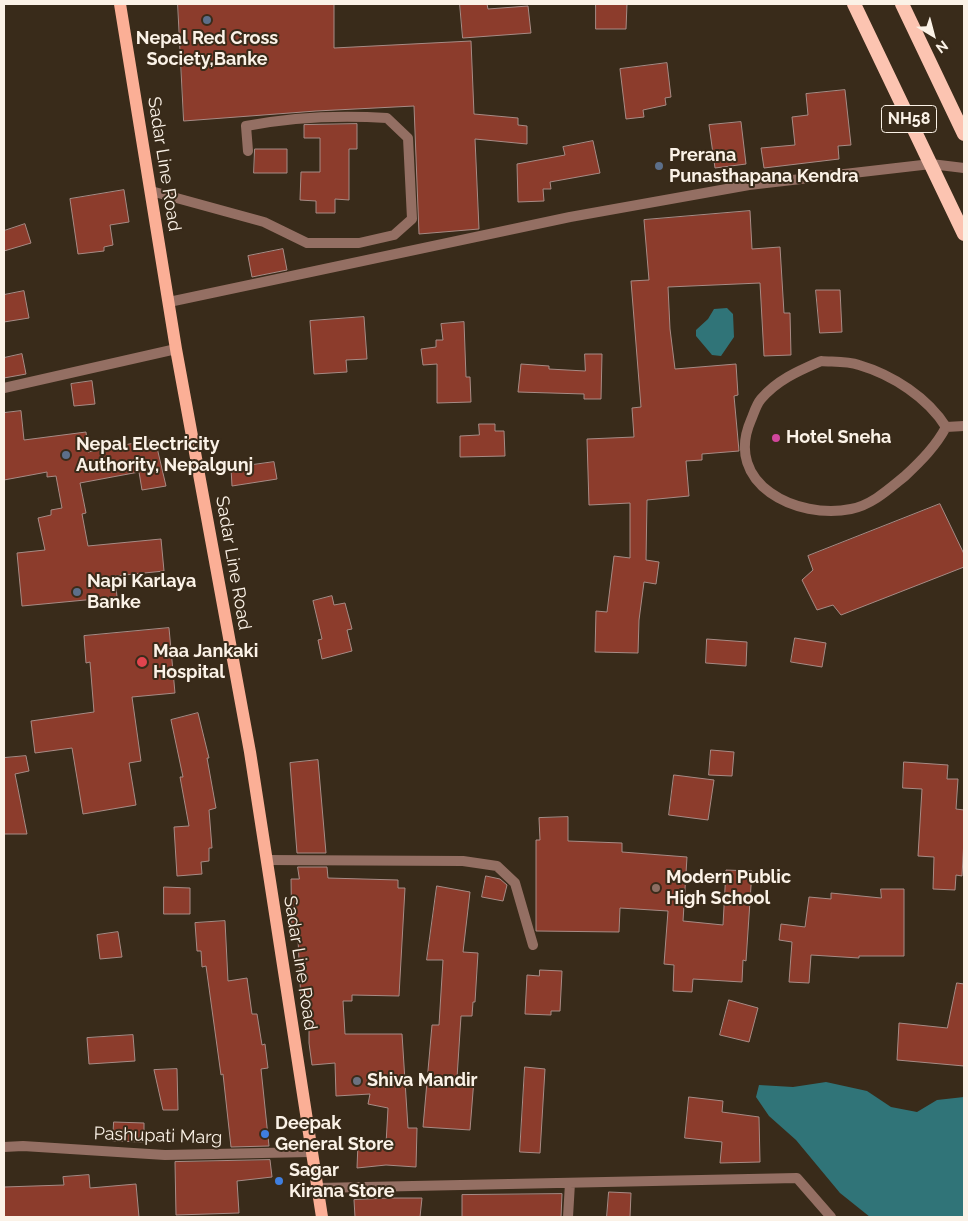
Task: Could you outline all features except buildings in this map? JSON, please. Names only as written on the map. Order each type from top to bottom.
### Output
[{"type":"highway","name":"NH58","points":[[854,4],[964,234]]},
{"type":"highway","name":"NH58","points":[[902,4],[964,134]]},
{"type":"main road","name":"Sadar Line Road","points":[[120,4],[176,350],[250,752],[322,1217]]},
{"type":"street","points":[[151,191],[264,222],[307,243],[358,242],[394,235],[412,219],[408,138],[387,118],[344,115],[275,121],[246,126],[248,151]]},
{"type":"street","points":[[169,302],[570,217],[749,185],[931,164],[964,168]]},
{"type":"street","points":[[4,388],[176,350]]},
{"type":"street","points":[[821,361],[860,365],[902,384],[939,416],[946,427],[921,462],[883,495],[852,509],[808,510],[773,497],[752,476],[746,445],[746,431],[759,401],[788,376],[821,361]]},
{"type":"street","points":[[946,427],[964,426]]},
{"type":"street","points":[[266,860],[463,861],[497,866],[514,883],[533,945]]},
{"type":"street","name":"Pashupati Marg","points":[[4,1147],[22,1146],[165,1155],[311,1152]]},
{"type":"street","points":[[317,1188],[797,1178],[831,1217]]},
{"type":"street","points":[[568,1217],[570,1183]]},
{"type":"water","points":[[727,308],[733,314],[734,337],[721,356],[712,355],[696,336],[696,330],[708,319],[714,309]]},
{"type":"water","points":[[826,1082],[867,1091],[891,1107],[917,1112],[937,1100],[964,1097],[964,1217],[870,1217],[840,1193],[796,1140],[769,1116],[756,1097],[759,1085],[793,1087]]},
{"type":"place","name":"Nepal Red Cross Society,Banke","points":[[207,20]]},
{"type":"place","name":"Prerana Punasthapana Kendra","points":[[659,166]]},
{"type":"place","name":"Hotel Sneha","points":[[776,438]]},
{"type":"place","name":"Nepal Electricity Authority, Nepalgunj","points":[[66,455]]},
{"type":"place","name":"Napi Karlaya Banke","points":[[77,592]]},
{"type":"place","name":"Maa Jankaki Hospital","points":[[142,662]]},
{"type":"place","name":"Modern Public High School","points":[[656,888]]},
{"type":"place","name":"Shiva Mandir","points":[[357,1081]]},
{"type":"place","name":"Deepak General Store","points":[[265,1134]]},
{"type":"place","name":"Sagar Kirana Store","points":[[279,1181]]}]
